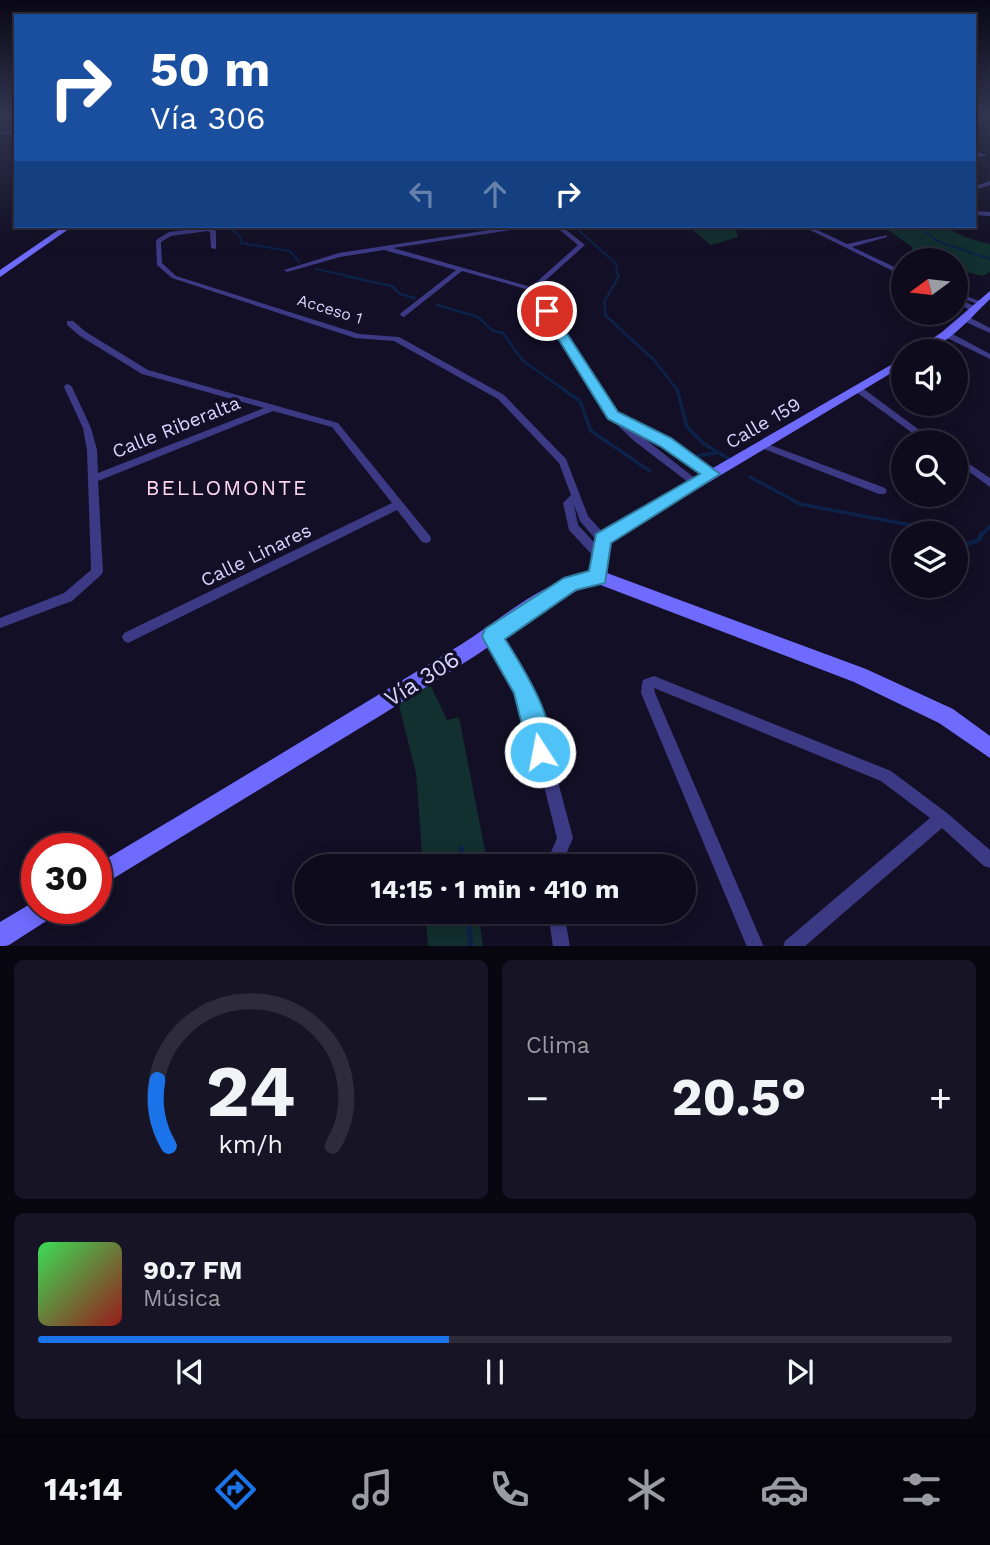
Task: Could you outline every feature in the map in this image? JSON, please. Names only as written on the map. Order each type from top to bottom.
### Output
[{"type":"street","points":[[0,274],[66,228]]},
{"type":"street","points":[[287,270],[339,255],[512,228]]},
{"type":"street","points":[[533,289],[582,245],[561,228]]},
{"type":"street","points":[[809,228],[891,269]]},
{"type":"street","name":"Acceso 1","points":[[214,248],[213,231],[209,229],[169,234],[158,241],[159,264],[174,277],[358,336],[396,339],[501,397],[563,461],[584,518],[602,539]]},
{"type":"street","points":[[848,246],[885,236]]},
{"type":"street","points":[[384,248],[533,289],[613,416],[636,438],[696,483]]},
{"type":"street","points":[[404,315],[461,269]]},
{"type":"street","points":[[968,314],[990,294]]},
{"type":"street","points":[[968,301],[977,306]]},
{"type":"street","points":[[968,303],[977,306]]},
{"type":"street","points":[[968,320],[990,331]]},
{"type":"street","points":[[70,323],[145,372],[335,425],[426,539]]},
{"type":"street","points":[[938,339],[955,326]]},
{"type":"street","points":[[946,334],[990,357]]},
{"type":"street","name":"Calle 159","points":[[602,539],[891,369]]},
{"type":"street","points":[[0,623],[68,597],[97,572],[93,478],[87,428],[68,387]]},
{"type":"street","points":[[858,389],[915,430]]},
{"type":"street","name":"Calle Riberalta","points":[[93,478],[272,408]]},
{"type":"street","points":[[613,416],[666,442],[712,474]]},
{"type":"street","points":[[762,445],[882,491]]},
{"type":"street","points":[[968,467],[990,483]]},
{"type":"street","name":"Acceso 1","points":[[575,497],[568,503],[573,527],[601,557]]},
{"type":"street","name":"Calle Linares","points":[[128,637],[399,504]]},
{"type":"street","points":[[602,539],[598,577],[859,675],[946,716],[990,748]]},
{"type":"street","name":"Vía 306","points":[[112,868],[492,636],[571,583],[598,577]]},
{"type":"street","points":[[492,636],[523,688],[534,718],[565,838],[558,854]]},
{"type":"street","points":[[756,946],[648,694],[648,684],[661,684],[886,776],[942,818],[990,860]]},
{"type":"street","points":[[792,946],[942,818]]},
{"type":"street","points":[[0,936],[21,923]]},
{"type":"street","points":[[558,924],[562,946]]},
{"type":"green space","points":[[690,228],[736,228],[738,237],[711,245]]},
{"type":"green space","points":[[885,228],[947,228],[967,238],[990,244],[990,272],[983,276],[968,273],[968,248],[912,248]]},
{"type":"green space","points":[[429,682],[447,720],[459,717],[486,854],[422,854],[416,773],[397,698]]},
{"type":"green space","points":[[426,924],[480,924],[483,946],[428,946]]},
{"type":"waterway","points":[[230,228],[240,237],[241,243],[290,251],[299,262]]},
{"type":"waterway","points":[[576,228],[616,264],[618,277]]},
{"type":"waterway","points":[[921,228],[939,242],[990,259]]},
{"type":"waterway","points":[[316,269],[353,277]]},
{"type":"waterway","points":[[345,276],[392,286],[400,294],[415,298]]},
{"type":"waterway","points":[[619,276],[604,302],[606,316],[654,360],[677,390]]},
{"type":"waterway","points":[[437,305],[478,317],[493,331],[503,333],[523,361],[566,391]]},
{"type":"waterway","points":[[563,389],[580,401],[591,431],[650,471]]},
{"type":"waterway","points":[[677,390],[687,427],[703,443],[729,459]]},
{"type":"waterway","points":[[697,456],[716,453]]},
{"type":"waterway","points":[[750,477],[800,504],[891,521]]},
{"type":"waterway","points":[[982,535],[990,526]]},
{"type":"waterway","points":[[968,544],[979,540],[982,533]]},
{"type":"waterway","points":[[461,848],[462,854]]},
{"type":"waterway","points":[[468,924],[471,946]]},
{"type":"district","name":"BELLOMONTE","points":[[227,487]]},
{"type":"route","points":[[540,752],[534,718],[523,688],[507,656],[492,636],[571,583],[598,577],[602,539],[712,474],[666,442],[627,420],[613,416],[547,311]]}]
